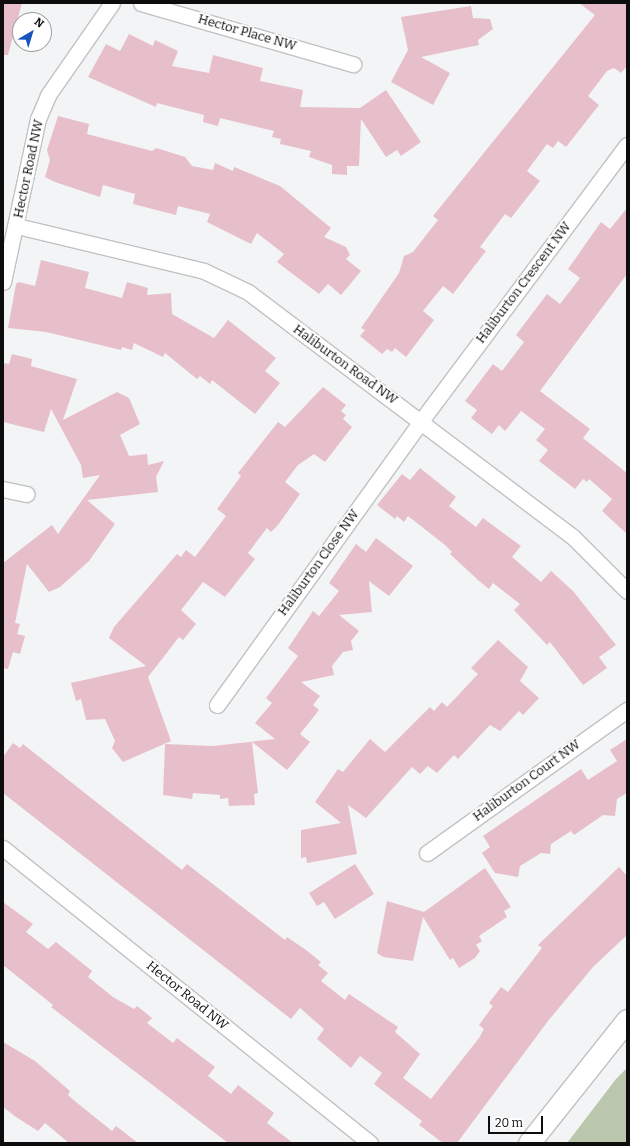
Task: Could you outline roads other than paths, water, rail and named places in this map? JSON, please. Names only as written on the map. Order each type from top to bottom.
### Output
[{"type":"street","name":"Hector Road NW","points":[[3,282],[17,226],[33,140],[43,107],[112,3]]},
{"type":"street","name":"Hector Place NW","points":[[141,3],[352,64]]},
{"type":"street","name":"Haliburton Crescent NW","points":[[421,421],[627,145]]},
{"type":"street","name":"Haliburton Road NW","points":[[17,226],[204,271],[248,292],[421,421],[572,537],[627,590]]},
{"type":"street","name":"Haliburton Close NW","points":[[217,705],[421,421]]},
{"type":"street","points":[[3,489],[26,494]]},
{"type":"street","name":"Haliburton Court NW","points":[[426,853],[627,710]]},
{"type":"street","name":"Hector Road NW","points":[[3,848],[370,1143]]},
{"type":"street","points":[[528,1143],[627,1020]]}]
